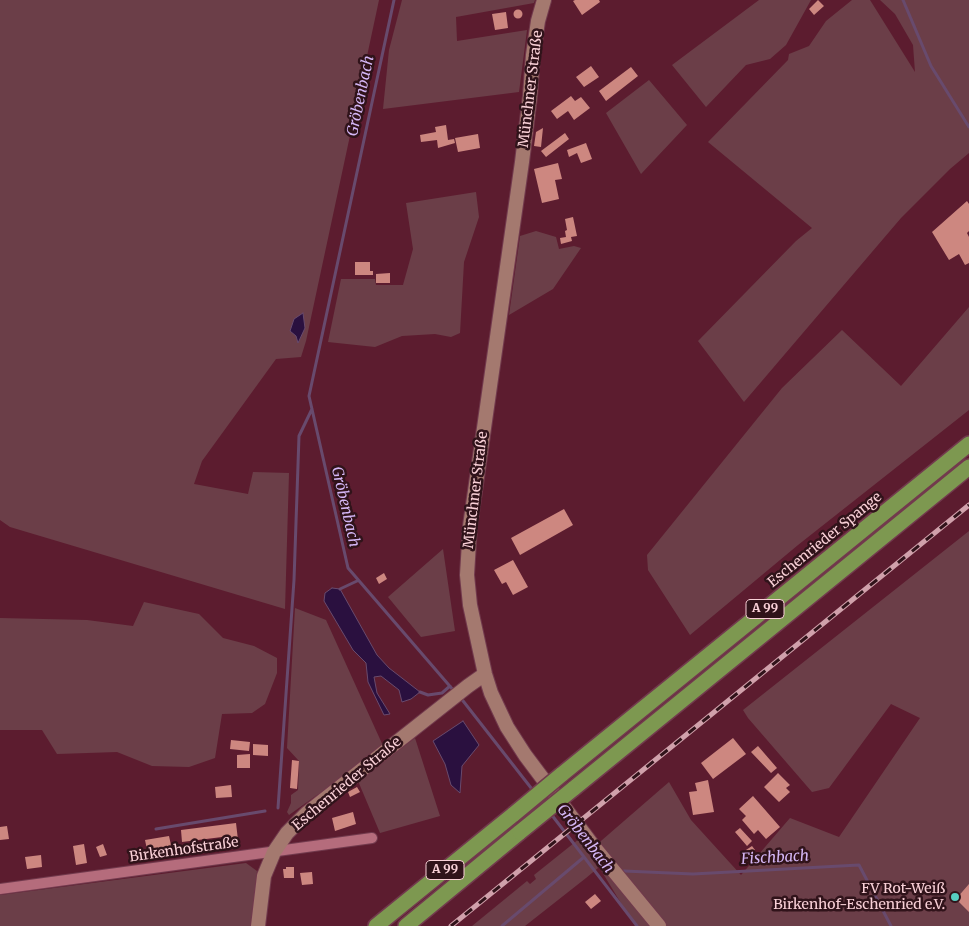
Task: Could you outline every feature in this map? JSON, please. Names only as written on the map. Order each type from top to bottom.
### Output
[{"type":"highway","name":"Eschenrieder Spange","points":[[376,926],[969,444]]},
{"type":"highway","name":"A 99","points":[[406,926],[969,467]]},
{"type":"street","name":"Münchner Straße","points":[[544,0],[538,21],[522,162],[470,526],[467,575],[469,600],[474,633],[485,674],[491,693],[507,727],[525,755],[605,861],[659,926]]},
{"type":"street","name":"Eschenrieder Straße","points":[[258,926],[264,876],[274,852],[287,833],[307,813],[485,674]]},
{"type":"street","name":"Birkenhofstraße","points":[[0,889],[372,838]]},
{"type":"shaded area","points":[[0,0],[379,0],[301,357],[276,359],[202,461],[194,484],[248,494],[253,472],[289,473],[285,609],[10,527],[0,520]]},
{"type":"shaded area","points":[[402,0],[535,0],[534,3],[456,17],[457,41],[527,30],[519,92],[383,109],[389,50]]},
{"type":"shaded area","points":[[759,0],[811,0],[786,45],[770,59],[746,65],[706,107],[672,65]]},
{"type":"shaded area","points":[[852,0],[870,0],[915,72],[913,45],[895,14],[880,0],[969,0],[969,153],[950,169],[901,218],[744,402],[698,341],[796,241],[812,228],[708,142],[788,60],[789,54],[809,46],[826,21]]},
{"type":"shaded area","points":[[649,80],[687,125],[641,174],[606,113]]},
{"type":"shaded area","points":[[476,192],[479,217],[464,262],[460,333],[451,337],[435,334],[402,336],[375,347],[328,342],[341,279],[375,279],[376,285],[403,285],[413,249],[406,203]]},
{"type":"shaded area","points":[[536,231],[556,237],[559,249],[574,246],[581,248],[553,289],[509,315],[520,236]]},
{"type":"shaded area","points":[[969,307],[969,410],[798,545],[690,635],[648,570],[647,555],[782,388],[842,330],[901,386]]},
{"type":"shaded area","points":[[303,313],[305,328],[298,343],[296,336],[290,331],[294,319]]},
{"type":"shaded area","points":[[969,531],[969,926],[635,926],[599,867],[605,861],[594,847],[669,782],[691,820],[741,875],[790,818],[839,837],[920,718],[891,704],[829,788],[812,792],[743,710]]},
{"type":"shaded area","points":[[443,549],[455,631],[421,637],[388,597]]},
{"type":"shaded area","points":[[332,588],[340,589],[377,655],[389,668],[420,692],[411,699],[402,702],[399,690],[381,676],[374,677],[377,693],[390,714],[384,715],[368,682],[366,663],[353,650],[324,601],[325,593]]},
{"type":"shaded area","points":[[144,602],[199,614],[223,638],[254,646],[277,658],[277,673],[265,704],[252,713],[222,714],[215,758],[189,767],[152,766],[117,752],[57,754],[42,730],[0,730],[0,618],[87,620],[133,626]]},
{"type":"shaded area","points":[[295,608],[326,620],[384,748],[328,791],[317,795],[289,815],[287,812],[291,803],[291,795],[298,790],[299,761],[287,748]]},
{"type":"shaded area","points":[[463,721],[479,745],[462,766],[460,793],[451,785],[445,764],[433,741]]},
{"type":"shaded area","points":[[415,738],[440,816],[380,833],[358,781]]},
{"type":"shaded area","points":[[579,839],[598,868],[586,878],[525,926],[472,926],[527,881],[530,884],[536,879],[534,875]]},
{"type":"shaded area","points":[[246,863],[257,871],[251,926],[0,926],[0,895]]},
{"type":"building","points":[[599,0],[600,2],[582,15],[573,1]]},
{"type":"building","points":[[818,0],[824,6],[814,15],[809,9]]},
{"type":"building","points":[[518,9],[523,14],[518,19],[513,14]]},
{"type":"building","points":[[506,12],[508,28],[495,30],[492,14]]},
{"type":"building","points":[[591,66],[599,77],[584,87],[576,77]]},
{"type":"building","points":[[631,67],[638,76],[606,101],[599,91]]},
{"type":"building","points":[[571,96],[575,101],[581,97],[590,108],[574,120],[568,111],[557,119],[551,111]]},
{"type":"building","points":[[446,125],[448,140],[454,139],[455,143],[438,148],[437,140],[421,142],[420,135],[436,132],[435,127]]},
{"type":"building","points":[[543,128],[541,147],[534,146],[536,132]]},
{"type":"building","points":[[565,133],[569,139],[546,157],[541,151]]},
{"type":"building","points":[[478,134],[480,148],[458,152],[455,138]]},
{"type":"building","points":[[586,143],[592,159],[581,163],[577,153],[569,157],[567,150]]},
{"type":"building","points":[[558,163],[562,179],[555,180],[559,199],[542,203],[534,169]]},
{"type":"building","points":[[967,201],[969,204],[969,231],[967,233],[969,237],[969,263],[965,265],[959,254],[949,260],[932,232]]},
{"type":"building","points":[[573,217],[577,236],[571,237],[572,241],[561,244],[560,238],[566,237],[565,219]]},
{"type":"building","points":[[355,262],[370,262],[370,271],[373,271],[373,275],[355,275]]},
{"type":"building","points":[[390,273],[390,283],[376,283],[376,274]]},
{"type":"building","points":[[564,509],[573,525],[520,555],[511,538]]},
{"type":"building","points":[[513,560],[528,587],[513,595],[506,582],[502,584],[494,570]]},
{"type":"building","points":[[384,573],[387,579],[379,584],[376,578]]},
{"type":"building","points":[[733,738],[746,754],[713,779],[701,763]]},
{"type":"building","points":[[231,740],[250,742],[249,751],[230,749]]},
{"type":"building","points":[[253,744],[268,745],[268,756],[253,755]]},
{"type":"building","points":[[758,746],[777,768],[771,773],[751,752]]},
{"type":"building","points":[[250,754],[250,768],[237,768],[237,755]]},
{"type":"building","points":[[292,760],[299,761],[297,789],[290,788]]},
{"type":"building","points":[[778,773],[790,785],[786,788],[790,792],[779,802],[764,787]]},
{"type":"building","points":[[708,780],[714,812],[693,815],[689,792],[697,791],[695,783]]},
{"type":"building","points":[[231,785],[232,797],[216,798],[215,787]]},
{"type":"building","points":[[357,787],[360,792],[350,797],[348,792]]},
{"type":"building","points":[[753,796],[780,827],[766,839],[758,830],[754,834],[742,820],[746,816],[739,809]]},
{"type":"building","points":[[353,812],[356,824],[335,831],[332,818]]},
{"type":"building","points":[[236,823],[238,840],[222,842],[222,837],[182,842],[181,830]]},
{"type":"building","points":[[7,826],[9,839],[0,840],[0,827]]},
{"type":"building","points":[[740,828],[752,841],[747,846],[735,832]]},
{"type":"building","points":[[169,836],[173,854],[149,859],[145,840]]},
{"type":"building","points":[[84,844],[87,863],[76,865],[73,846]]},
{"type":"building","points":[[103,844],[107,855],[100,857],[96,847]]},
{"type":"building","points":[[752,846],[755,850],[749,854],[746,850]]},
{"type":"building","points":[[41,855],[42,867],[27,869],[25,857]]},
{"type":"building","points":[[286,867],[294,867],[294,878],[284,878],[283,869],[286,869]]},
{"type":"building","points":[[312,872],[313,884],[302,885],[300,873]]},
{"type":"building","points":[[969,884],[969,912],[956,899]]},
{"type":"building","points":[[595,894],[601,901],[591,909],[585,902]]},
{"type":"waterway","name":"Gröbenbach","points":[[394,0],[309,396],[348,568],[454,691]]},
{"type":"waterway","points":[[903,0],[931,66],[969,127]]},
{"type":"waterway","points":[[278,808],[294,580],[299,436],[312,409]]},
{"type":"waterway","points":[[340,589],[357,581]]},
{"type":"waterway","points":[[420,692],[428,695],[442,693],[450,686]]},
{"type":"waterway","name":"Gröbenbach","points":[[460,697],[535,793]]},
{"type":"waterway","points":[[156,829],[265,811]]},
{"type":"waterway","name":"Gröbenbach","points":[[551,814],[637,926]]},
{"type":"waterway","points":[[502,926],[584,857]]},
{"type":"waterway","name":"Fischbach","points":[[624,871],[693,874],[859,865],[891,926]]},
{"type":"railway","points":[[451,926],[969,505]]},
{"type":"place","name":"FV Rot-Weiß Birkenhof-Eschenried e.V.","points":[[955,897]]}]
